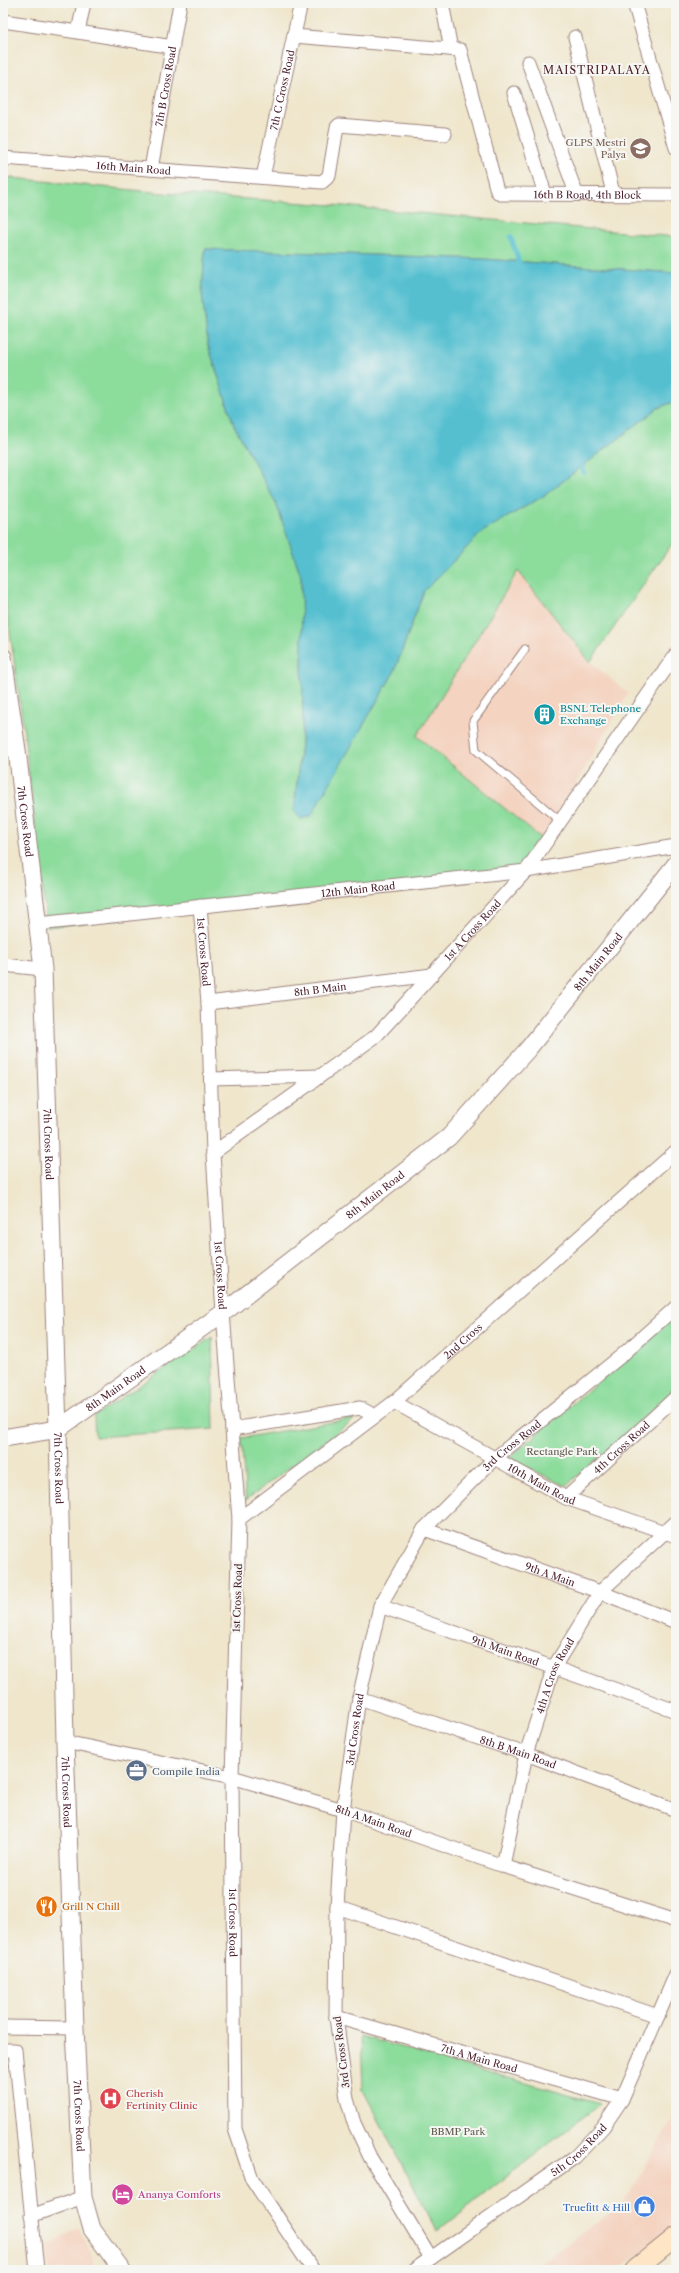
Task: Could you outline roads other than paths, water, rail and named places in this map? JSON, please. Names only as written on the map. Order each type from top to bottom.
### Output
[{"type":"main road","points":[[635,2270],[676,2237]]},
{"type":"street","points":[[78,32],[84,3]]},
{"type":"street","name":"7th B Cross Road","points":[[151,170],[180,3]]},
{"type":"street","name":"7th C Cross Road","points":[[263,177],[302,3]]},
{"type":"street","points":[[294,36],[451,49],[442,3]]},
{"type":"street","points":[[634,3],[676,148]]},
{"type":"street","points":[[3,21],[172,47]]},
{"type":"street","points":[[575,37],[613,193]]},
{"type":"street","name":"16th B Road, 4th Block","points":[[451,49],[460,50],[499,193],[613,193],[676,195]]},
{"type":"street","points":[[528,62],[576,193]]},
{"type":"street","points":[[514,93],[545,194]]},
{"type":"street","name":"16th Main Road","points":[[3,158],[322,182],[327,179],[337,126],[339,125],[445,134]]},
{"type":"street","name":"1st A Cross Road","points":[[214,1153],[376,1036],[526,871],[676,654]]},
{"type":"street","name":"7th Cross Road","points":[[3,657],[10,749],[38,924],[43,969],[58,1429],[65,1742],[74,2028],[83,2197],[92,2229],[122,2270]]},
{"type":"street","name":"12th Main Road","points":[[38,924],[526,871],[676,846]]},
{"type":"street","name":"8th Main Road","points":[[3,1438],[58,1429],[223,1313],[449,1137],[528,1049],[676,864]]},
{"type":"street","name":"1st Cross Road","points":[[200,906],[208,1003],[214,1153],[223,1313],[239,1519],[232,1777],[235,2129],[252,2179],[313,2270]]},
{"type":"street","points":[[3,965],[43,969]]},
{"type":"street","name":"8th B Main","points":[[208,1003],[432,975]]},
{"type":"street","points":[[211,1079],[320,1076]]},
{"type":"street","name":"2nd Cross","points":[[239,1519],[394,1402],[676,1151]]},
{"type":"street","name":"3rd Cross Road","points":[[431,2258],[370,2157],[354,2123],[347,2099],[336,2017],[337,1907],[343,1810],[359,1698],[380,1606],[424,1529],[495,1458],[621,1356],[676,1307]]},
{"type":"street","name":"4th Cross Road","points":[[566,1498],[676,1397]]},
{"type":"street","name":"10th Main Road","points":[[394,1402],[566,1498],[671,1534]]},
{"type":"street","points":[[232,1429],[360,1408],[375,1416]]},
{"type":"street","name":"4th A Cross Road","points":[[503,1866],[526,1754],[554,1667],[600,1592],[671,1534],[676,1522]]},
{"type":"street","name":"9th A Main","points":[[424,1529],[600,1592],[676,1622]]},
{"type":"street","name":"9th Main Road","points":[[380,1606],[676,1710]]},
{"type":"street","name":"8th B Main Road","points":[[359,1698],[526,1754],[676,1810]]},
{"type":"street","name":"8th A Main Road","points":[[65,1742],[232,1777],[343,1810],[503,1866],[676,1921]]},
{"type":"street","points":[[337,1907],[658,2016]]},
{"type":"street","name":"5th Cross Road","points":[[414,2270],[575,2157],[603,2127],[622,2099],[676,1974]]},
{"type":"street","name":"7th A Main Road","points":[[336,2017],[622,2099]]},
{"type":"street","points":[[3,2027],[74,2028]]},
{"type":"street","points":[[3,2050],[15,2050],[37,2270]]},
{"type":"street","points":[[31,2216],[83,2197]]},
{"type":"lane","points":[[525,648],[473,721],[476,750],[560,821]]},
{"type":"water","points":[[205,249],[484,259],[676,273],[676,401],[658,408],[545,495],[482,532],[424,591],[394,672],[311,816],[301,819],[294,812],[303,723],[301,576],[276,503],[234,425],[208,345],[202,293]]},
{"type":"waterway","points":[[511,237],[520,266]]},
{"type":"waterway","points":[[580,461],[584,473]]},
{"type":"place","name":"GLPS Mestri Palya","points":[[641,148]]},
{"type":"place","name":"BSNL Telephone Exchange","points":[[544,714]]},
{"type":"place","name":"Compile India","points":[[136,1771]]},
{"type":"place","name":"Grill N Chill","points":[[46,1906]]},
{"type":"place","name":"Cherish Fertinity Clinic","points":[[110,2099]]},
{"type":"place","name":"Ananya Comforts","points":[[122,2194]]},
{"type":"place","name":"Truefitt & Hill","points":[[645,2207]]},
{"type":"district","name":"MAISTRIPALAYA","points":[[597,70]]},
{"type":"park label","name":"Rectangle Park","points":[[562,1451]]},
{"type":"park label","name":"BBMP Park","points":[[458,2131]]}]
